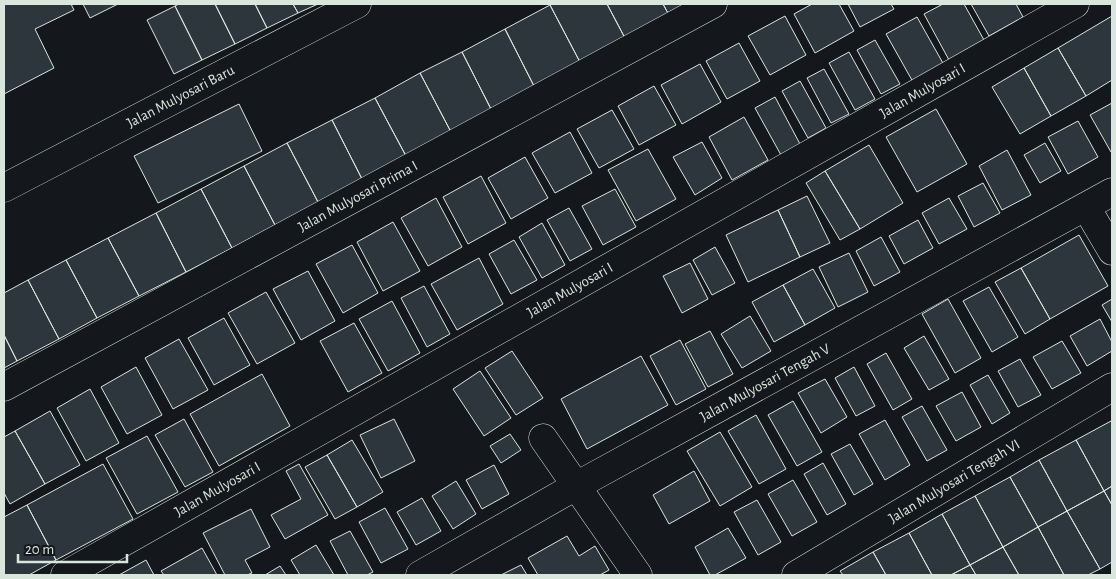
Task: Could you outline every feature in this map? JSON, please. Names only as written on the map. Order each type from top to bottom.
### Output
[{"type":"street","name":"Jalan Mulyosari Baru","points":[[4,188],[357,4]]},
{"type":"street","name":"Jalan Mulyosari Prima I","points":[[4,387],[713,4]]},
{"type":"street","name":"Jalan Mulyosari I","points":[[65,575],[1075,4]]},
{"type":"street","name":"Jalan Mulyosari Tengah V","points":[[420,575],[576,486],[1112,192]]},
{"type":"street","points":[[1086,207],[1112,251]]},
{"type":"street","name":"Jalan Mulyosari Tengah VI","points":[[796,575],[1112,387]]},
{"type":"street","points":[[543,438],[638,575]]},
{"type":"building","points":[[4,4],[71,4],[74,10],[35,29],[54,68],[4,94]]},
{"type":"building","points":[[83,4],[118,4],[90,18]]},
{"type":"building","points":[[179,4],[215,4],[235,44],[202,60],[175,6]]},
{"type":"building","points":[[215,4],[255,4],[267,28],[235,44]]},
{"type":"building","points":[[255,4],[293,4],[298,13],[267,28]]},
{"type":"building","points":[[293,4],[318,4],[298,13]]},
{"type":"building","points":[[607,4],[626,40],[581,64],[550,5]]},
{"type":"building","points":[[607,4],[663,4],[670,17],[626,40]]},
{"type":"building","points":[[663,4],[695,4],[670,17]]},
{"type":"building","points":[[812,4],[839,4],[854,31],[815,53],[794,14]]},
{"type":"building","points":[[848,4],[891,4],[894,9],[860,27]]},
{"type":"building","points":[[943,4],[964,4],[984,40],[949,60],[924,14]]},
{"type":"building","points":[[971,4],[1016,4],[1023,17],[989,36]]},
{"type":"building","points":[[550,5],[581,64],[535,88],[505,29]]},
{"type":"building","points":[[175,6],[202,60],[174,74],[147,20]]},
{"type":"building","points":[[785,16],[806,55],[770,75],[748,36]]},
{"type":"building","points":[[1112,16],[1112,80],[1086,96],[1058,48]]},
{"type":"building","points":[[917,17],[944,65],[913,82],[886,34]]},
{"type":"building","points":[[505,29],[535,88],[492,111],[462,52]]},
{"type":"building","points":[[875,40],[900,84],[881,94],[857,50]]},
{"type":"building","points":[[739,43],[760,81],[727,99],[706,61]]},
{"type":"building","points":[[1058,48],[1086,96],[1051,116],[1024,68]]},
{"type":"building","points":[[462,52],[492,111],[451,132],[420,73]]},
{"type":"building","points":[[849,52],[875,99],[855,110],[829,63]]},
{"type":"building","points":[[700,64],[721,102],[682,124],[661,85]]},
{"type":"building","points":[[1024,68],[1051,116],[1020,134],[992,87]]},
{"type":"building","points":[[824,69],[849,114],[831,123],[807,78]]},
{"type":"building","points":[[420,73],[451,132],[406,156],[375,98]]},
{"type":"building","points":[[800,81],[826,128],[808,138],[782,91]]},
{"type":"building","points":[[654,86],[676,125],[639,145],[618,106]]},
{"type":"building","points":[[775,97],[800,144],[781,155],[755,108]]},
{"type":"building","points":[[375,98],[406,156],[362,179],[332,120]]},
{"type":"building","points":[[1112,103],[1112,152],[1111,152],[1090,115]]},
{"type":"building","points":[[239,104],[262,151],[158,203],[134,156]]},
{"type":"building","points":[[936,109],[967,164],[917,192],[886,137]]},
{"type":"building","points":[[612,110],[634,149],[599,168],[577,129]]},
{"type":"building","points":[[744,117],[768,160],[732,180],[709,137]]},
{"type":"building","points":[[332,120],[362,179],[318,202],[287,143]]},
{"type":"building","points":[[1078,121],[1098,157],[1068,174],[1048,137]]},
{"type":"building","points":[[570,132],[592,173],[555,193],[532,153]]},
{"type":"building","points":[[702,142],[722,178],[695,195],[673,157]]},
{"type":"building","points":[[287,143],[318,202],[275,225],[244,166]]},
{"type":"building","points":[[1045,143],[1061,171],[1040,183],[1024,155]]},
{"type":"building","points":[[869,145],[903,203],[860,229],[825,171]]},
{"type":"building","points":[[648,149],[676,199],[636,221],[608,170]]},
{"type":"building","points":[[1007,150],[1031,195],[1002,210],[979,166]]},
{"type":"building","points":[[525,157],[548,198],[511,219],[488,178]]},
{"type":"building","points":[[244,166],[275,225],[232,248],[201,189]]},
{"type":"building","points":[[825,171],[860,229],[840,240],[806,183]]},
{"type":"building","points":[[481,176],[506,223],[468,244],[443,197]]},
{"type":"building","points":[[983,183],[1000,213],[974,227],[958,196]]},
{"type":"building","points":[[201,189],[232,248],[186,272],[156,213]]},
{"type":"building","points":[[615,189],[636,227],[603,245],[582,206]]},
{"type":"building","points":[[807,196],[830,243],[800,257],[778,210]]},
{"type":"building","points":[[436,198],[462,247],[428,266],[401,218]]},
{"type":"building","points":[[949,198],[967,229],[939,244],[922,213]]},
{"type":"building","points":[[569,208],[592,249],[570,261],[547,220]]},
{"type":"building","points":[[778,210],[800,257],[748,282],[726,235]]},
{"type":"building","points":[[156,213],[186,272],[139,296],[108,238]]},
{"type":"building","points":[[918,220],[933,248],[904,264],[889,236]]},
{"type":"building","points":[[393,222],[420,271],[383,291],[357,242]]},
{"type":"building","points":[[542,223],[565,265],[542,278],[519,237]]},
{"type":"building","points":[[1079,235],[1108,286],[1050,319],[1021,268]]},
{"type":"building","points":[[881,237],[900,272],[874,286],[856,251]]},
{"type":"building","points":[[108,238],[139,296],[97,318],[66,260]]},
{"type":"building","points":[[514,240],[537,280],[511,294],[489,254]]},
{"type":"building","points":[[352,245],[378,293],[343,313],[316,264]]},
{"type":"building","points":[[715,247],[735,283],[712,295],[693,260]]},
{"type":"building","points":[[849,253],[868,292],[838,307],[819,267]]},
{"type":"building","points":[[479,258],[503,304],[457,330],[431,284]]},
{"type":"building","points":[[66,260],[97,318],[59,339],[28,280]]},
{"type":"building","points":[[690,263],[708,299],[682,313],[663,276]]},
{"type":"building","points":[[1021,268],[1050,319],[1025,334],[995,282]]},
{"type":"building","points":[[813,269],[835,308],[805,325],[783,285]]},
{"type":"building","points":[[308,271],[335,321],[301,340],[273,289]]},
{"type":"building","points":[[28,280],[59,339],[17,361],[4,335],[4,293]]},
{"type":"building","points":[[783,285],[805,325],[774,342],[752,302]]},
{"type":"building","points":[[424,286],[450,334],[427,347],[401,298]]},
{"type":"building","points":[[989,287],[1018,337],[992,352],[963,301]]},
{"type":"building","points":[[266,292],[295,343],[257,364],[228,313]]},
{"type":"building","points":[[948,299],[981,358],[955,373],[922,314]]},
{"type":"building","points":[[1112,299],[1112,322],[1102,305]]},
{"type":"building","points":[[392,301],[420,353],[388,371],[359,319]]},
{"type":"building","points":[[750,316],[771,351],[742,368],[721,334]]},
{"type":"building","points":[[224,318],[250,365],[214,385],[188,338]]},
{"type":"building","points":[[1100,319],[1112,342],[1112,351],[1087,366],[1070,336]]},
{"type":"building","points":[[354,323],[382,373],[348,392],[320,341]]},
{"type":"building","points":[[710,331],[733,374],[708,387],[685,344]]},
{"type":"building","points":[[4,335],[17,361],[4,368]]},
{"type":"building","points":[[924,336],[949,379],[929,390],[904,348]]},
{"type":"building","points":[[179,339],[208,390],[173,409],[145,358]]},
{"type":"building","points":[[680,340],[706,389],[676,405],[650,356]]},
{"type":"building","points":[[1062,341],[1081,373],[1052,389],[1033,357]]},
{"type":"building","points":[[512,351],[543,398],[516,415],[485,368]]},
{"type":"building","points":[[886,353],[912,399],[893,410],[867,364]]},
{"type":"building","points":[[641,356],[668,405],[587,449],[561,399]]},
{"type":"building","points":[[1020,359],[1041,395],[1018,407],[998,371]]},
{"type":"building","points":[[136,367],[162,415],[127,434],[101,387]]},
{"type":"building","points":[[854,367],[875,406],[856,416],[835,378]]},
{"type":"building","points":[[480,371],[511,418],[484,436],[453,389]]},
{"type":"building","points":[[262,374],[290,426],[219,466],[190,414]]},
{"type":"building","points":[[988,375],[1010,413],[992,424],[970,385]]},
{"type":"building","points":[[825,379],[847,417],[821,433],[798,393]]},
{"type":"building","points":[[90,389],[119,443],[86,461],[57,408]]},
{"type":"building","points":[[962,392],[981,427],[956,441],[936,406]]},
{"type":"building","points":[[793,401],[822,452],[797,466],[768,415]]},
{"type":"building","points":[[922,406],[947,450],[927,461],[902,417]]},
{"type":"building","points":[[50,411],[80,465],[45,484],[15,431]]},
{"type":"building","points":[[756,415],[786,469],[759,484],[728,431]]},
{"type":"building","points":[[184,419],[213,472],[185,487],[155,435]]},
{"type":"building","points":[[394,419],[415,461],[381,478],[360,435]]},
{"type":"building","points":[[885,420],[910,465],[885,480],[859,434]]},
{"type":"building","points":[[1111,421],[1112,486],[1104,491],[1076,440]]},
{"type":"building","points":[[15,431],[45,484],[10,504],[4,493],[4,437]]},
{"type":"building","points":[[720,432],[752,487],[720,506],[687,451]]},
{"type":"building","points":[[510,434],[521,450],[501,463],[490,446]]},
{"type":"building","points":[[147,436],[178,492],[137,514],[106,458]]},
{"type":"building","points":[[352,440],[383,492],[357,507],[327,455]]},
{"type":"building","points":[[1076,440],[1104,491],[1067,511],[1039,460]]},
{"type":"building","points":[[850,444],[873,484],[854,495],[831,454]]},
{"type":"building","points":[[327,455],[357,507],[335,519],[305,467]]},
{"type":"building","points":[[1039,460],[1067,511],[1038,527],[1010,477]]},
{"type":"building","points":[[823,463],[846,504],[827,515],[804,474]]},
{"type":"building","points":[[103,464],[133,519],[56,560],[27,505]]},
{"type":"building","points":[[299,464],[328,515],[285,539],[271,515],[301,499],[286,471]]},
{"type":"building","points":[[494,465],[509,494],[482,509],[466,480]]},
{"type":"building","points":[[694,471],[710,501],[669,524],[653,495]]},
{"type":"building","points":[[1010,477],[1038,527],[1003,547],[975,496]]},
{"type":"building","points":[[793,480],[817,522],[792,536],[768,494]]},
{"type":"building","points":[[456,481],[476,514],[453,529],[432,496]]},
{"type":"building","points":[[1112,486],[1112,505],[1104,491]]},
{"type":"building","points":[[1104,491],[1112,505],[1112,562],[1100,569],[1067,511]]},
{"type":"building","points":[[975,496],[1003,547],[970,565],[942,514]]},
{"type":"building","points":[[422,498],[441,531],[416,545],[397,512]]},
{"type":"building","points":[[757,500],[781,542],[758,555],[734,512]]},
{"type":"building","points":[[27,505],[56,560],[29,575],[4,575],[4,517]]},
{"type":"building","points":[[385,508],[408,549],[381,563],[359,522]]},
{"type":"building","points":[[251,509],[270,547],[245,560],[252,573],[247,575],[225,575],[203,533]]},
{"type":"building","points":[[1067,511],[1100,569],[1088,575],[1064,575],[1038,527]]},
{"type":"building","points":[[942,514],[970,565],[951,575],[932,575],[909,533]]},
{"type":"building","points":[[1038,527],[1064,575],[1019,575],[1003,547]]},
{"type":"building","points":[[728,528],[746,558],[715,575],[710,575],[695,547]]},
{"type":"building","points":[[350,531],[373,572],[367,575],[348,575],[330,541]]},
{"type":"building","points":[[909,533],[932,575],[886,575],[873,552]]},
{"type":"building","points":[[567,536],[579,556],[595,546],[609,570],[600,575],[538,575],[528,558]]},
{"type":"building","points":[[316,545],[334,575],[300,575],[291,560]]},
{"type":"building","points":[[1003,547],[1019,575],[976,575],[970,565]]},
{"type":"building","points":[[202,548],[217,575],[164,575],[161,571]]},
{"type":"building","points":[[873,552],[886,575],[843,575],[840,571]]},
{"type":"building","points":[[146,560],[154,575],[119,575]]},
{"type":"building","points":[[521,565],[527,575],[501,575]]},
{"type":"building","points":[[970,565],[976,575],[951,575]]},
{"type":"building","points":[[280,566],[286,575],[265,575]]}]
